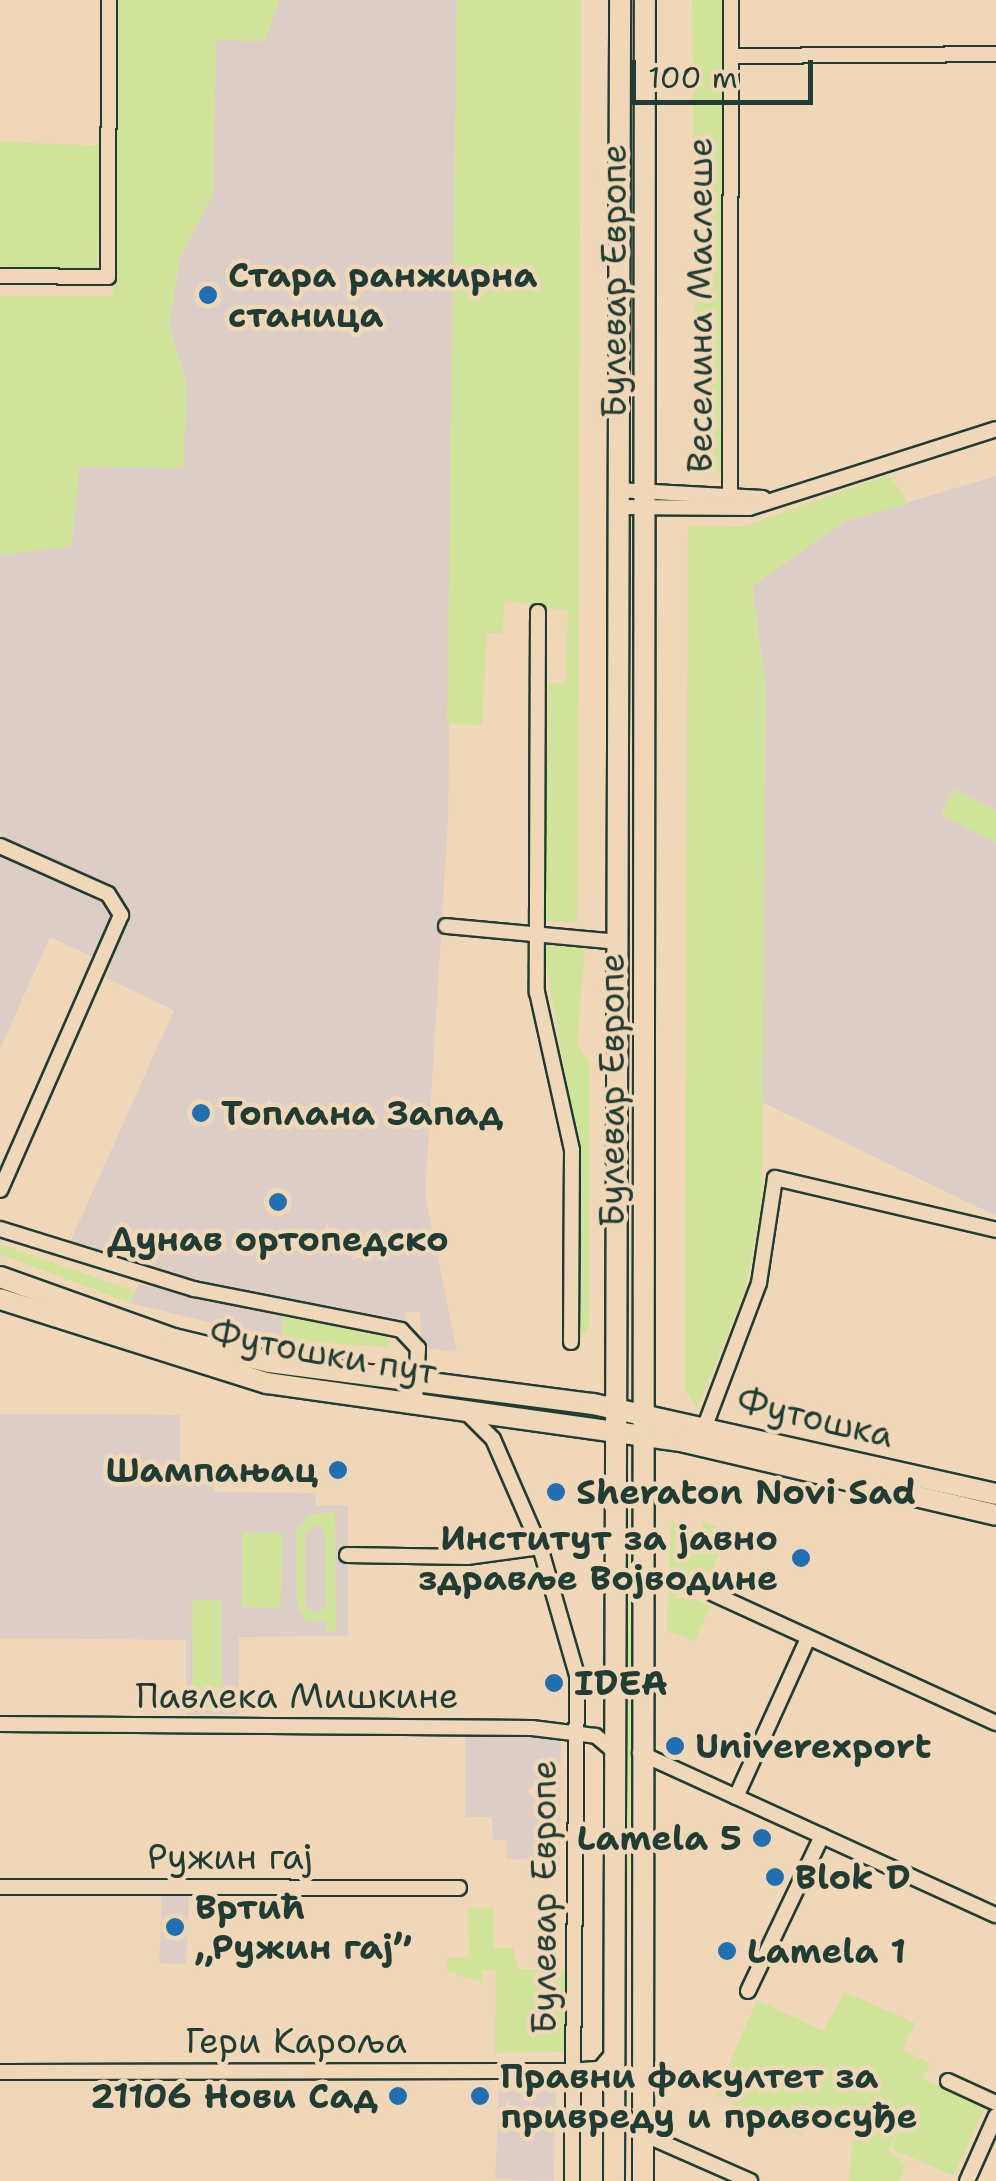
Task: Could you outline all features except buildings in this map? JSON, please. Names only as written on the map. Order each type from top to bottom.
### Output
[{"type":"main road","name":"Булевар Европе","points":[[614,2181],[620,0]]},
{"type":"main road","name":"Булевар Европе","points":[[642,2181],[639,1753],[645,0]]},
{"type":"main road","name":"Футошки пут","points":[[0,1277],[174,1339],[416,1382],[619,1409]]},
{"type":"main road","name":"Футошки пут","points":[[0,1299],[267,1383],[619,1432],[642,1425]]},
{"type":"main road","name":"Футошка","points":[[619,1409],[642,1425],[996,1516]]},
{"type":"main road","name":"Футошка","points":[[642,1425],[705,1426],[996,1494]]},
{"type":"street","points":[[0,276],[108,277],[109,0]]},
{"type":"street","name":"Веселина Маслеше","points":[[730,491],[731,0]]},
{"type":"street","points":[[731,56],[996,54]]},
{"type":"street","points":[[646,498],[750,508],[763,498],[996,428]]},
{"type":"street","points":[[617,498],[730,491],[763,498]]},
{"type":"street","points":[[538,612],[537,992],[572,1150],[571,1342]]},
{"type":"street","points":[[0,846],[108,894],[122,915],[0,1190]]},
{"type":"street","points":[[446,926],[535,940],[618,942]]},
{"type":"street","points":[[705,1426],[760,1283],[775,1178],[996,1230]]},
{"type":"street","points":[[0,1229],[194,1289],[401,1330],[418,1348],[416,1404]]},
{"type":"street","points":[[464,1411],[493,1439]]},
{"type":"street","points":[[493,1439],[494,1424],[510,1417]]},
{"type":"street","name":"Булевар Европе","points":[[493,1439],[540,1546],[572,1639],[585,1734],[584,2070],[572,2181]]},
{"type":"street","points":[[347,1555],[468,1557],[540,1546]]},
{"type":"street","points":[[714,1594],[996,1722]]},
{"type":"street","points":[[736,1797],[808,1638]]},
{"type":"street","points":[[615,1712],[585,1734],[615,1752]]},
{"type":"street","name":"Павлека Мишкине","points":[[0,1724],[585,1734]]},
{"type":"street","points":[[639,1753],[996,1915]]},
{"type":"street","points":[[748,1991],[822,1836]]},
{"type":"street","name":"Ружин гај","points":[[0,1887],[460,1888]]},
{"type":"street","points":[[584,2070],[614,2051]]},
{"type":"street","points":[[584,2070],[614,2084]]},
{"type":"street","name":"Гери Кароља","points":[[0,2072],[584,2070]]},
{"type":"street","points":[[948,2081],[996,2102]]},
{"type":"street","points":[[967,2181],[996,2116]]},
{"type":"street","points":[[643,2134],[750,2181]]},
{"type":"shaded area","points":[[280,0],[457,0],[448,820],[425,1195],[457,1352],[422,1348],[420,1312],[405,1312],[405,1321],[297,1306],[68,1247],[174,1010],[106,978],[111,965],[50,937],[0,1049],[0,555],[78,467],[187,385],[169,326],[180,258],[213,194],[216,40],[264,41]]},
{"type":"shaded area","points":[[996,476],[996,1216],[762,1102],[765,682],[752,586],[845,521]]},
{"type":"shaded area","points":[[139,1284],[283,1314],[282,1340],[130,1303]]},
{"type":"shaded area","points":[[0,1414],[180,1415],[180,1464],[214,1465],[214,1492],[315,1493],[316,1506],[348,1505],[348,1636],[239,1637],[239,1714],[186,1715],[186,1640],[0,1638]]},
{"type":"shaded area","points":[[465,1733],[561,1738],[560,1860],[507,1859],[507,1840],[493,1840],[492,1817],[466,1817]]},
{"type":"shaded area","name":"Вртић „Ружин гај”","points":[[162,1890],[189,1891],[186,1964],[159,1963]]},
{"type":"shaded area","points":[[499,2077],[557,2079],[553,2181],[495,2179]]},
{"type":"green space","points":[[117,0],[280,0],[264,41],[216,40],[213,194],[180,257],[169,326],[187,385],[183,468],[79,467],[72,546],[0,555],[0,296],[113,296]]},
{"type":"green space","points":[[457,0],[581,0],[577,922],[543,921],[549,683],[566,683],[568,611],[504,600],[503,633],[487,633],[482,725],[447,724]]},
{"type":"green space","points":[[692,0],[724,0],[720,426],[736,478],[697,466]]},
{"type":"green space","points":[[0,142],[101,146],[97,269],[0,266]]},
{"type":"green space","points":[[889,475],[909,503],[845,521],[752,586],[765,682],[762,1200],[745,1291],[697,1408],[685,1390],[688,526],[741,527]]},
{"type":"green space","points":[[954,789],[996,811],[996,843],[941,815]]},
{"type":"green space","points":[[542,944],[585,947],[577,1043],[590,1065],[589,1326],[576,1346],[579,1151]]},
{"type":"green space","points":[[0,1244],[134,1291],[130,1303],[0,1254]]},
{"type":"green space","points":[[283,1314],[384,1330],[389,1347],[282,1340]]},
{"type":"green space","points":[[627,1459],[633,1630],[623,2181],[623,1912]]},
{"type":"green space","points":[[335,1511],[336,1632],[326,1632],[325,1621],[307,1621],[297,1606],[296,1531],[309,1515]],"holes":[[[316,1524],[325,1532],[325,1608],[314,1613],[305,1605],[305,1532]]]},
{"type":"green space","points":[[672,1521],[699,1535],[703,1521],[728,1531],[709,1579],[668,1575]]},
{"type":"green space","points":[[243,1532],[282,1533],[281,1608],[242,1607]]},
{"type":"green space","points":[[668,1588],[710,1606],[695,1641],[667,1631]]},
{"type":"green space","points":[[192,1600],[221,1600],[221,1710],[192,1710]]},
{"type":"green space","points":[[493,1907],[494,1948],[513,1948],[519,1969],[565,1970],[565,2052],[495,2053],[496,1970],[483,1970],[482,1983],[447,1971],[447,1958],[469,1957],[468,1908]]},
{"type":"green space","points":[[845,1992],[915,2023],[902,2050],[930,2063],[923,2079],[985,2106],[954,2176],[892,2149],[903,2120],[889,2150],[905,2165],[900,2181],[849,2181],[854,2129],[817,2111],[801,2136],[716,2095],[757,2000],[823,2031]]},
{"type":"place","name":"Стара ранжирна станица","points":[[208,295]]},
{"type":"place","name":"Топлана Запад","points":[[201,1113]]},
{"type":"place","name":"Дунав ортопедско","points":[[278,1202]]},
{"type":"place","name":"Шампањац","points":[[338,1470]]},
{"type":"place","name":"Sheraton Novi Sad","points":[[556,1492]]},
{"type":"place","name":"Институт за јавно здравље Војводине","points":[[801,1558]]},
{"type":"place","name":"IDEA","points":[[554,1683]]},
{"type":"place","name":"Univerexport","points":[[675,1746]]},
{"type":"place","name":"Lamela 5","points":[[762,1838]]},
{"type":"place","name":"Blok D","points":[[775,1877]]},
{"type":"place","name":"Вртић „Ружин гај”","points":[[175,1927]]},
{"type":"place","name":"Lamela 1","points":[[727,1951]]},
{"type":"place","name":"21106 Нови Сад","points":[[398,2096]]},
{"type":"place","name":"Правни факултет за привреду и правосуђе","points":[[480,2096]]}]
